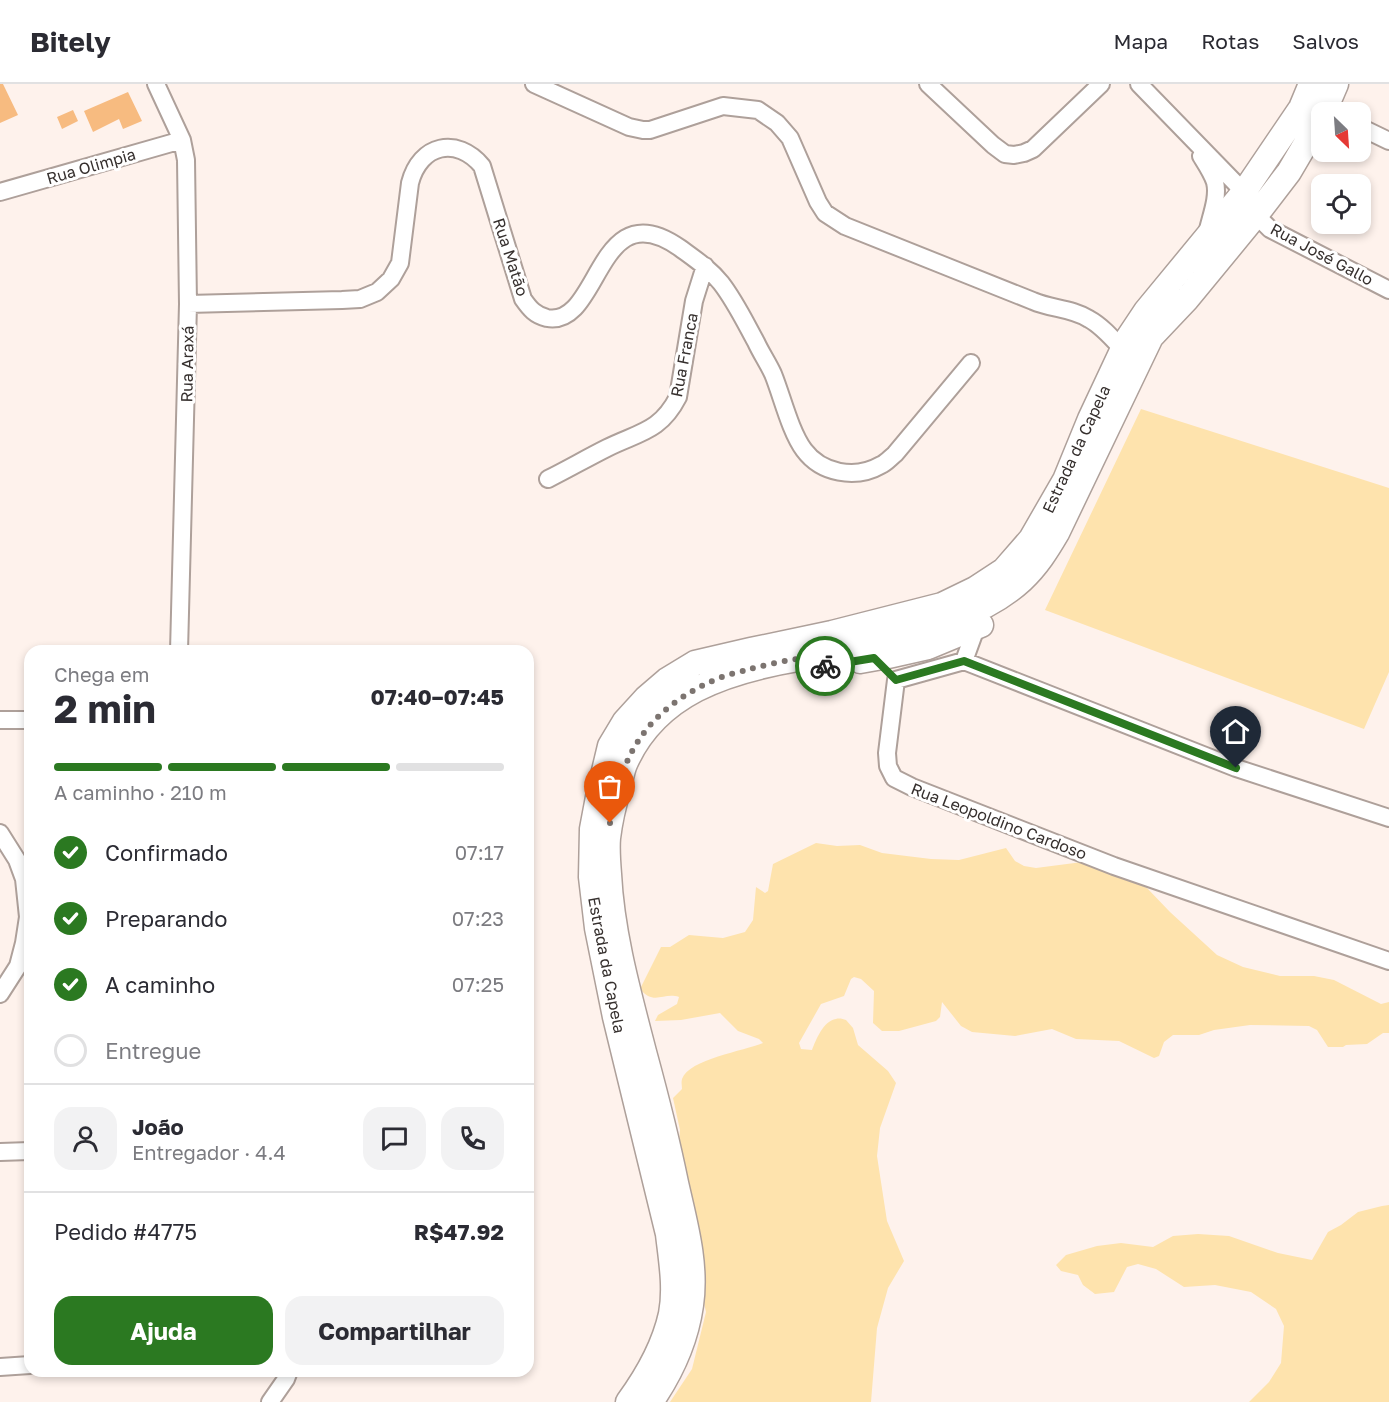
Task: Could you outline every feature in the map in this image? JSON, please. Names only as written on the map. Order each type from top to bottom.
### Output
[{"type":"main road","name":"Estrada da Capela","points":[[651,1402],[666,1380],[686,1333],[692,1303],[693,1275],[689,1240],[664,1127],[618,945],[610,888],[608,841],[613,806],[625,765],[642,734],[681,697],[721,677],[821,647],[942,605],[975,589],[1004,570],[1032,539],[1065,480],[1090,419],[1128,338],[1146,311],[1244,192],[1300,108],[1311,84]]},
{"type":"main road","name":"Estrada da Capela","points":[[1330,102],[1336,84]]},
{"type":"main road","name":"Estrada da Capela","points":[[628,1402],[657,1355],[671,1314],[673,1292],[668,1234],[615,1017],[597,928],[591,877],[592,829],[598,792],[610,746],[625,721],[646,698],[667,680],[695,663],[751,650],[821,647],[912,633],[983,607],[1022,580],[1042,558],[1057,532],[1151,338],[1187,299],[1256,215],[1311,137]]},
{"type":"main road","points":[[821,647],[816,667],[928,648],[988,622],[1000,608],[1008,591]]},
{"type":"street","name":"Rua Araxá","points":[[156,84],[182,140],[186,160],[188,304],[179,645]]},
{"type":"street","points":[[534,84],[629,127],[643,130],[650,130],[723,106],[758,110],[777,123],[790,138],[825,213],[845,226],[1044,306],[1069,310],[1090,319],[1123,350]]},
{"type":"street","points":[[928,84],[993,145],[1005,154],[1014,155],[1033,149],[1101,84]]},
{"type":"street","points":[[1139,84],[1244,192]]},
{"type":"street","points":[[1182,128],[1214,179],[1216,188],[1206,238]]},
{"type":"street","points":[[1371,132],[1389,141]]},
{"type":"street","name":"Rua Olimpia","points":[[0,192],[182,140]]},
{"type":"street","name":"Rua Matão","points":[[188,304],[360,299],[377,292],[391,279],[400,263],[413,171],[429,153],[452,148],[464,151],[482,166],[523,299],[539,316],[560,318],[578,305],[614,247],[629,236],[649,233],[669,241],[705,266],[721,283],[742,315],[772,373],[803,449],[815,462],[831,470],[848,474],[865,472],[881,465],[895,454],[971,363]]},
{"type":"street","name":"Rua José Gallo","points":[[1256,215],[1270,229],[1389,290]]},
{"type":"street","name":"Rua Franca","points":[[548,479],[608,447],[651,429],[671,411],[678,397],[694,301],[705,266]]},
{"type":"street","points":[[964,661],[976,628]]},
{"type":"street","points":[[874,658],[896,680],[964,661],[1236,768],[1389,818]]},
{"type":"street","name":"Rua Leopoldino Cardoso","points":[[896,680],[887,753],[888,766],[894,778],[912,788],[1114,866],[1389,961]]},
{"type":"street","points":[[0,720],[24,720]]},
{"type":"street","points":[[0,833],[17,860],[24,879]]},
{"type":"street","points":[[0,994],[18,966],[24,943]]},
{"type":"street","points":[[0,1152],[24,1151]]},
{"type":"street","points":[[0,1367],[24,1365]]},
{"type":"street","points":[[270,1402],[287,1377]]},
{"type":"shaded area","points":[[1141,409],[1389,488],[1389,672],[1364,729],[1045,610]]},
{"type":"shaded area","points":[[816,843],[837,846],[860,845],[882,853],[959,860],[1006,848],[1015,861],[1024,866],[1036,868],[1090,861],[1104,865],[1147,888],[1217,955],[1243,967],[1280,976],[1314,976],[1334,980],[1381,1004],[1389,1002],[1389,1033],[1383,1033],[1367,1044],[1328,1047],[1317,1030],[1309,1026],[1250,1025],[1214,1030],[1199,1035],[1173,1035],[1164,1042],[1159,1056],[1154,1058],[1119,1041],[1076,1039],[1052,1029],[1015,1036],[972,1032],[961,1026],[942,1002],[940,1017],[936,1021],[899,1031],[882,1031],[873,1023],[874,991],[861,979],[854,977],[844,996],[821,1004],[799,1043],[801,1049],[812,1050],[827,1023],[837,1019],[846,1020],[853,1028],[858,1045],[888,1071],[896,1083],[880,1128],[877,1156],[887,1221],[904,1261],[888,1288],[877,1328],[871,1402],[670,1402],[692,1369],[706,1312],[684,1212],[678,1155],[680,1130],[673,1098],[682,1089],[682,1079],[695,1066],[718,1056],[763,1043],[759,1039],[738,1031],[720,1013],[681,1020],[655,1021],[658,1015],[677,1004],[679,997],[654,998],[640,989],[661,947],[670,947],[689,935],[723,938],[745,932],[753,920],[756,887],[765,893],[768,891],[773,864]]},
{"type":"shaded area","points":[[1389,1205],[1389,1402],[1249,1402],[1269,1382],[1281,1363],[1284,1326],[1276,1309],[1251,1292],[1215,1285],[1184,1287],[1156,1269],[1138,1264],[1127,1267],[1114,1292],[1095,1294],[1083,1285],[1078,1275],[1061,1271],[1056,1265],[1066,1255],[1097,1246],[1121,1243],[1153,1247],[1173,1236],[1198,1234],[1229,1236],[1278,1253],[1312,1260],[1328,1232],[1358,1212]]},
{"type":"building","points":[[0,84],[3,84],[18,115],[0,123]]},
{"type":"building","points":[[128,92],[142,121],[123,129],[119,119],[93,132],[84,111]]},
{"type":"building","points":[[73,110],[78,121],[62,129],[57,117]]},
{"type":"way so far","points":[[610,823],[625,765],[642,734],[681,697],[721,677],[759,667],[800,659],[816,667],[825,666]]},
{"type":"route","points":[[825,666],[874,658],[896,680],[964,661],[1236,768]]}]
